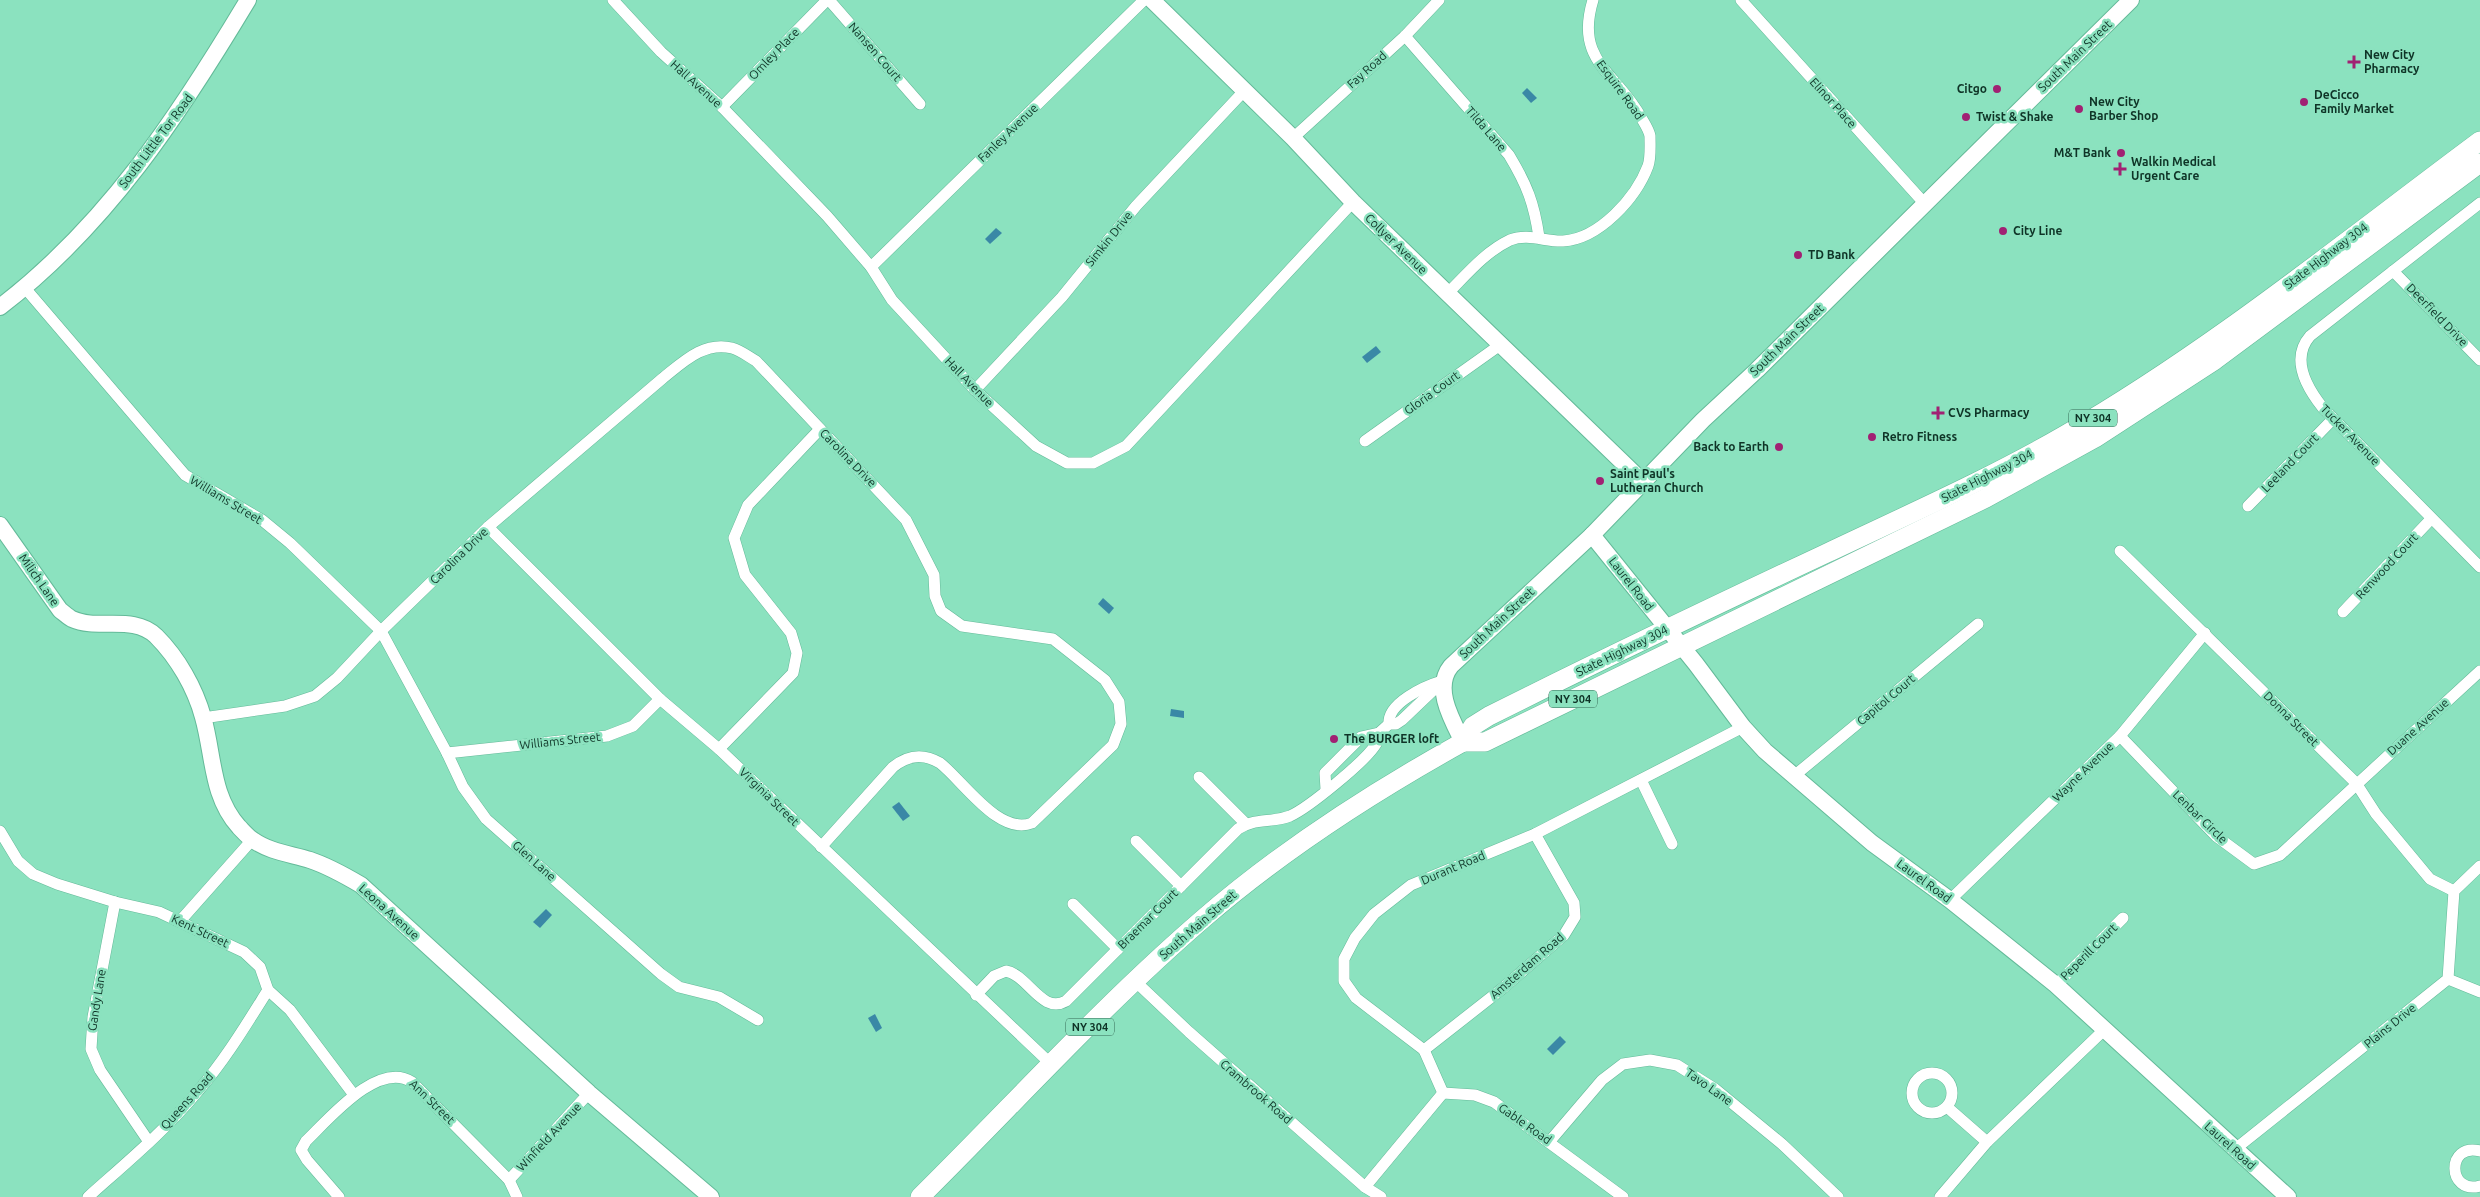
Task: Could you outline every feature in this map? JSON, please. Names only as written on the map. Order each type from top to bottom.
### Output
[{"type":"main road","name":"State Highway 304","points":[[1463,742],[1476,723],[1667,629],[1987,477],[2095,417],[2215,339],[2480,142]]},
{"type":"main road","name":"State Highway 304","points":[[1463,742],[1485,742],[1986,498],[2110,429],[2215,360],[2480,164]]},
{"type":"main road","name":"South Main Street","points":[[927,1195],[1135,981],[1210,913],[1294,847],[1374,793],[1463,742]]},
{"type":"street","name":"South Little Tor Road","points":[[0,307],[25,288],[132,177],[200,81],[248,0]]},
{"type":"street","name":"Hall Avenue","points":[[613,0],[661,52],[722,107],[827,216],[871,267],[892,300],[974,390],[1036,446],[1067,463],[1093,463],[1126,446],[1353,202]]},
{"type":"street","name":"Omley Place","points":[[722,107],[828,0]]},
{"type":"street","name":"Nansen Court","points":[[828,0],[920,104]]},
{"type":"street","name":"Fanley Avenue","points":[[871,267],[1144,0]]},
{"type":"street","name":"Collyer Avenue","points":[[1152,0],[1293,138],[1353,202],[1644,483]]},
{"type":"street","name":"Fay Road","points":[[1293,138],[1405,36],[1439,0]]},
{"type":"street","name":"Esquire Road","points":[[1447,294],[1490,251],[1513,239],[1539,237],[1563,241],[1587,234],[1612,218],[1634,194],[1649,164],[1650,134],[1638,111],[1594,54],[1587,35],[1588,18],[1593,0]]},
{"type":"street","name":"Elinor Place","points":[[1741,0],[1926,204]]},
{"type":"street","name":"South Main Street","points":[[1444,680],[1451,666],[1592,535],[1703,420],[1926,204],[2131,0]]},
{"type":"street","name":"Tilda Lane","points":[[1405,36],[1509,155],[1522,176],[1534,206],[1539,237]]},
{"type":"street","name":"Simkin Drive","points":[[974,390],[1062,297],[1136,206],[1244,91]]},
{"type":"street","name":"Tucker Avenue","points":[[2480,202],[2316,330],[2302,347],[2300,359],[2307,383],[2318,401],[2333,419],[2480,567]]},
{"type":"street","name":"Deerfield Drive","points":[[2393,271],[2480,360]]},
{"type":"street","name":"Williams Street","points":[[25,288],[185,475],[262,520],[290,542],[381,631]]},
{"type":"street","name":"Gloria Court","points":[[1365,441],[1500,345]]},
{"type":"street","name":"Carolina Drive","points":[[203,718],[285,706],[315,696],[337,678],[381,631],[488,527],[663,378],[690,357],[709,347],[733,348],[756,362],[906,520],[934,575],[935,596],[941,611],[962,626],[1053,639],[1105,680],[1119,702],[1121,724],[1113,745],[1041,816],[1027,825],[1016,826],[1002,821],[940,764],[928,758],[915,756],[903,760],[893,767],[821,846]]},
{"type":"street","name":"Leeland Court","points":[[2248,506],[2333,419]]},
{"type":"street","points":[[719,749],[793,673],[796,653],[791,632],[745,575],[734,538],[748,505],[820,429]]},
{"type":"street","name":"Renwood Court","points":[[2343,612],[2431,519]]},
{"type":"street","name":"Milich Lane","points":[[0,525],[60,610]]},
{"type":"street","name":"Virginia Street","points":[[488,527],[660,699],[719,749],[976,995],[1052,1065]]},
{"type":"street","name":"Laurel Road","points":[[1592,535],[1743,727],[1794,776],[1872,843],[1950,900],[2056,985],[2234,1150],[2288,1197]]},
{"type":"street","name":"Donna Street","points":[[2120,551],[2206,633],[2356,783],[2376,814],[2430,880],[2454,891]]},
{"type":"street","name":"Leona Avenue","points":[[60,610],[71,619],[84,622],[137,626],[155,635],[176,661],[193,689],[203,718],[220,800],[230,816],[252,840],[278,852],[333,868],[361,885],[589,1093],[711,1197]]},
{"type":"street","name":"Capitol Court","points":[[1794,776],[1978,624]]},
{"type":"street","name":"Glen Lane","points":[[381,631],[447,753],[462,787],[486,818],[661,974],[679,987],[719,997],[758,1020]]},
{"type":"street","name":"Wayne Avenue","points":[[1950,900],[2120,736],[2206,633]]},
{"type":"street","name":"Duane Avenue","points":[[2356,783],[2480,671]]},
{"type":"street","points":[[1379,733],[1369,734],[1358,739],[1328,769],[1323,777],[1326,789],[1373,748],[1379,733],[1388,724],[1391,714],[1413,693],[1424,686],[1444,680],[1447,706],[1463,742]]},
{"type":"street","name":"Williams Street","points":[[447,753],[607,736],[633,726],[660,699]]},
{"type":"street","name":"Durant Road","points":[[1443,1092],[1424,1050],[1356,998],[1344,981],[1344,959],[1355,938],[1374,914],[1411,885],[1535,834],[1743,727]]},
{"type":"street","name":"Lenbar Circle","points":[[2120,736],[2216,836],[2254,864],[2280,855],[2356,783]]},
{"type":"street","points":[[1199,777],[1246,824]]},
{"type":"street","points":[[1641,780],[1672,844]]},
{"type":"street","name":"Braemar Court","points":[[976,995],[994,976],[1006,971],[1020,977],[1046,1002],[1059,1004],[1069,998],[1234,833],[1246,824],[1291,815],[1326,789]]},
{"type":"street","name":"Kent Street","points":[[0,831],[18,861],[33,874],[57,884],[115,902],[159,912],[181,920],[244,952],[260,967],[268,990],[290,1010],[354,1096]]},
{"type":"street","name":"Amsterdam Road","points":[[1424,1050],[1503,988],[1564,936],[1575,917],[1574,902],[1535,834]]},
{"type":"street","points":[[181,920],[252,840]]},
{"type":"street","points":[[1136,840],[1181,886]]},
{"type":"street","points":[[2480,866],[2454,891],[2448,980],[2480,992]]},
{"type":"street","name":"Gandy Lane","points":[[115,902],[92,1016],[91,1049],[100,1070],[149,1142]]},
{"type":"street","points":[[1073,904],[1118,949]]},
{"type":"street","name":"Peperill Court","points":[[2056,985],[2123,918]]},
{"type":"street","name":"Plains Drive","points":[[2234,1150],[2448,980]]},
{"type":"street","name":"Crambrook Road","points":[[1135,981],[1189,1032],[1365,1187],[1381,1197]]},
{"type":"street","name":"Queens Road","points":[[88,1197],[149,1142],[198,1092],[226,1056],[268,990]]},
{"type":"street","points":[[1940,1197],[1987,1142],[2104,1030]]},
{"type":"street","name":"Tavo Lane","points":[[1550,1141],[1602,1080],[1623,1064],[1650,1060],[1677,1065],[1715,1089],[1782,1144],[1838,1197]]},
{"type":"street","name":"Ann Street","points":[[339,1197],[307,1160],[301,1150],[306,1141],[354,1096],[382,1079],[395,1076],[404,1076],[412,1082],[509,1180]]},
{"type":"street","points":[[1365,1187],[1443,1092]]},
{"type":"street","name":"Gable Road","points":[[1443,1092],[1475,1095],[1494,1102],[1550,1141],[1623,1197]]},
{"type":"street","name":"Winfield Avenue","points":[[509,1180],[589,1093]]},
{"type":"street","points":[[1947,1108],[1987,1142]]},
{"type":"street","points":[[2480,1151],[2468,1150],[2456,1160],[2454,1173],[2462,1184],[2480,1186]]},
{"type":"street","points":[[509,1180],[518,1197]]},
{"type":"street","points":[[2461,1197],[2468,1186]]},
{"type":"water","points":[[1527,88],[1537,98],[1531,103],[1522,93]]},
{"type":"water","points":[[996,228],[1002,233],[990,244],[985,239]]},
{"type":"water","points":[[1376,346],[1381,352],[1367,363],[1362,357]]},
{"type":"water","points":[[1103,598],[1114,608],[1109,614],[1098,604]]},
{"type":"water","points":[[1171,709],[1184,711],[1184,718],[1170,716]]},
{"type":"water","points":[[899,802],[910,816],[903,821],[892,807]]},
{"type":"water","points":[[546,909],[552,915],[540,928],[533,922]]},
{"type":"water","points":[[875,1014],[882,1028],[876,1032],[868,1018]]},
{"type":"water","points":[[1560,1036],[1566,1042],[1553,1055],[1547,1049]]},
{"type":"place","name":"New City Pharmacy","points":[[2354,62]]},
{"type":"place","name":"Citgo","points":[[1997,89]]},
{"type":"place","name":"DeCicco Family Market","points":[[2304,102]]},
{"type":"place","name":"New City Barber Shop","points":[[2079,109]]},
{"type":"place","name":"Twist & Shake","points":[[1966,117]]},
{"type":"place","name":"M&T Bank","points":[[2121,153]]},
{"type":"place","name":"Walkin Medical Urgent Care","points":[[2120,169]]},
{"type":"place","name":"City Line","points":[[2003,231]]},
{"type":"place","name":"TD Bank","points":[[1798,255]]},
{"type":"place","name":"CVS Pharmacy","points":[[1938,413]]},
{"type":"place","name":"Retro Fitness","points":[[1872,437]]},
{"type":"place","name":"Back to Earth","points":[[1779,447]]},
{"type":"place","name":"Saint Paul's Lutheran Church","points":[[1600,481]]},
{"type":"place","name":"The BURGER loft","points":[[1334,739]]}]
